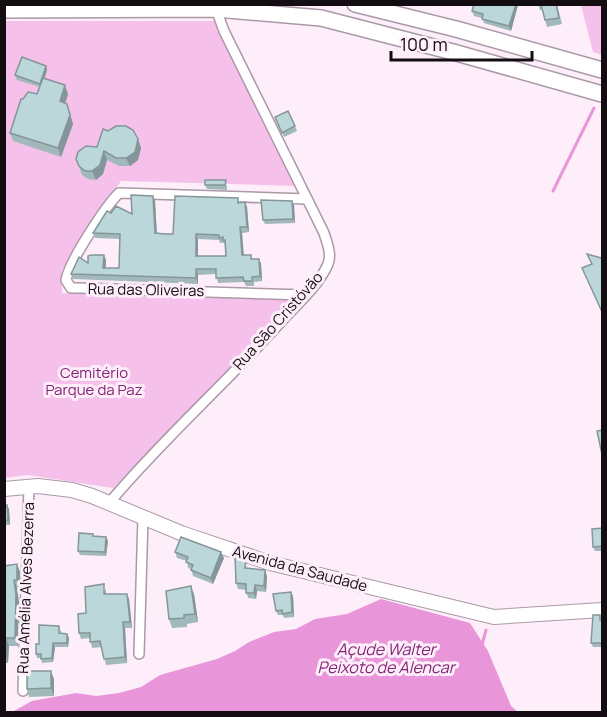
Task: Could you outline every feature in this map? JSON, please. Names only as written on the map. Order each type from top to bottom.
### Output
[{"type":"main road","points":[[355,4],[456,29],[603,70]]},
{"type":"main road","points":[[4,10],[255,8],[321,18],[603,94]]},
{"type":"street","name":"Rua São Cristóvão","points":[[109,503],[146,461],[306,295],[322,274],[330,258],[324,233],[224,31],[216,9]]},
{"type":"street","name":"Rua das Oliveiras","points":[[306,295],[70,288],[66,280],[94,228],[118,193],[307,199]]},
{"type":"street","name":"Rua Amélia Alves Bezerra","points":[[23,691],[29,486]]},
{"type":"street","name":"Avenida da Saudade","points":[[4,489],[47,486],[72,490],[270,563],[494,617],[603,610]]},
{"type":"street","points":[[139,654],[143,517]]},
{"type":"green space","points":[[581,5],[602,5],[602,55],[593,52]]},
{"type":"green space","name":"Cemitério Parque da Paz","points":[[4,21],[214,21],[298,186],[121,181],[62,270],[62,293],[291,296],[294,303],[113,488],[28,475],[5,478]]},
{"type":"water","name":"Açude Walter Peixoto de Alencar","points":[[381,599],[470,623],[488,651],[511,706],[518,712],[12,712],[32,701],[76,693],[96,696],[141,687],[160,675],[217,659],[274,632],[296,629],[315,619],[347,614]]},
{"type":"building","points":[[474,4],[516,4],[509,26],[482,19],[483,14],[472,11]]},
{"type":"building","points":[[541,4],[556,4],[559,18],[545,20]]},
{"type":"building","points":[[22,57],[46,66],[40,84],[15,75]]},
{"type":"building","points":[[43,78],[65,85],[60,101],[67,104],[70,115],[58,148],[10,133],[21,99],[28,92],[37,94]]},
{"type":"building","points":[[288,111],[295,126],[282,133],[275,117]]},
{"type":"building","points":[[116,126],[126,126],[133,130],[138,139],[135,152],[126,158],[116,158],[104,151],[100,165],[92,171],[85,171],[76,159],[78,152],[86,146],[97,147],[103,129],[108,131]]},
{"type":"building","points":[[205,180],[226,180],[225,185],[205,185]]},
{"type":"building","points":[[131,195],[153,196],[155,233],[173,234],[175,196],[238,198],[238,203],[245,202],[247,227],[240,227],[242,255],[251,255],[251,259],[259,259],[260,276],[252,277],[252,281],[244,281],[243,277],[216,278],[216,269],[196,269],[196,278],[71,274],[79,257],[88,263],[88,256],[91,255],[104,255],[103,268],[119,268],[120,234],[93,233],[107,211],[111,213],[116,206],[132,214]],"holes":[[[196,234],[219,235],[219,238],[223,237],[225,240],[226,256],[196,256]]]},
{"type":"building","points":[[261,200],[292,201],[293,219],[263,220]]},
{"type":"building","points":[[587,254],[601,258],[603,261],[603,314],[582,268],[592,264]]},
{"type":"building","points":[[603,430],[603,459],[597,431]]},
{"type":"building","points":[[4,505],[7,505],[8,520],[4,521]]},
{"type":"building","points":[[603,528],[603,546],[593,547],[592,529]]},
{"type":"building","points":[[79,533],[106,537],[105,552],[78,551]]},
{"type":"building","points":[[181,537],[221,552],[211,578],[191,570],[193,565],[186,562],[188,557],[175,552]]},
{"type":"building","points":[[235,555],[246,559],[245,568],[265,570],[264,586],[255,585],[254,593],[246,593],[246,584],[236,583]]},
{"type":"building","points":[[17,564],[17,580],[14,580],[15,638],[6,638],[4,655],[4,566]]},
{"type":"building","points":[[104,584],[104,594],[127,594],[130,622],[123,622],[125,657],[104,659],[100,641],[90,642],[90,633],[79,633],[78,614],[86,613],[85,587]]},
{"type":"building","points":[[191,586],[195,614],[184,615],[184,618],[169,619],[166,591]]},
{"type":"building","points":[[291,592],[292,612],[283,614],[282,610],[276,611],[273,594]]},
{"type":"building","points":[[593,615],[600,615],[600,620],[603,620],[602,643],[591,643]]},
{"type":"building","points":[[39,625],[59,626],[59,633],[67,634],[67,643],[53,643],[52,658],[41,659],[41,654],[36,654],[36,644],[39,644]]},
{"type":"building","points":[[27,671],[51,671],[51,688],[27,689]]},
{"type":"waterway","points":[[553,191],[594,108]]},
{"type":"waterway","points":[[482,645],[486,630]]}]
